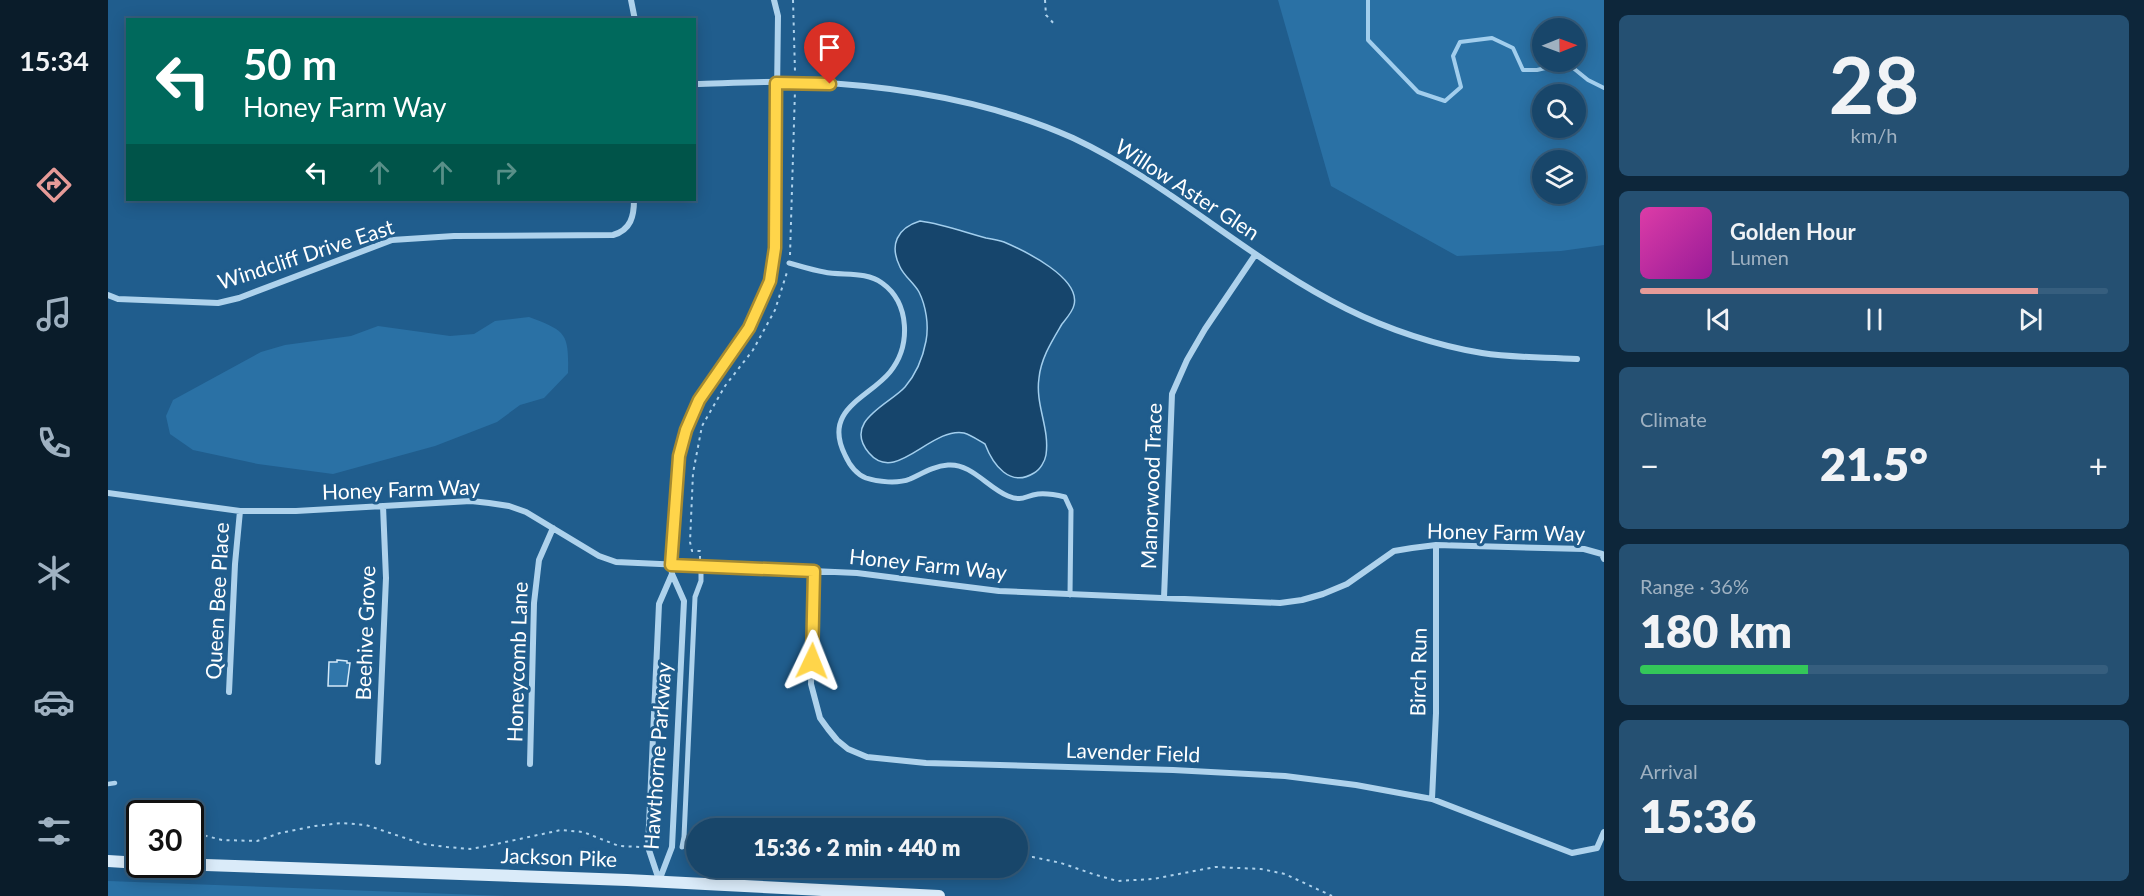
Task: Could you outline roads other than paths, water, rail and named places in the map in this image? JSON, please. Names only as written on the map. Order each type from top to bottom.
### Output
[{"type":"main road","points":[[108,861],[126,862]]},
{"type":"main road","name":"Jackson Pike","points":[[204,865],[659,881],[939,896]]},
{"type":"street","points":[[631,0],[635,18]]},
{"type":"street","name":"Hawthorne Parkway","points":[[659,881],[672,847],[676,794],[684,601],[672,574],[671,565],[678,465],[686,430],[699,400],[749,328],[770,281],[775,248],[778,16],[774,0]]},
{"type":"street","name":"Willow Aster Glen","points":[[696,84],[807,82],[898,89],[957,100],[1016,117],[1071,138],[1123,164],[1173,196],[1255,255],[1347,310],[1448,346],[1484,354],[1577,359]]},
{"type":"street","name":"Windcliff Drive East","points":[[108,295],[118,299],[218,303],[239,298],[392,240],[454,236],[613,235],[620,233],[631,221],[634,214],[634,201]]},
{"type":"street","name":"Manorwood Trace","points":[[1164,598],[1172,394],[1187,360],[1205,329],[1255,255]]},
{"type":"street","points":[[789,263],[824,272],[859,275],[880,281],[892,292],[902,310],[905,330],[902,351],[890,372],[853,401],[844,414],[839,430],[842,450],[850,466],[864,477],[886,482],[909,480],[927,470],[950,464],[971,470],[991,487],[1008,496],[1022,500],[1037,494],[1055,494],[1065,497],[1071,510],[1070,595]]},
{"type":"street","name":"Honey Farm Way","points":[[108,493],[240,511],[296,511],[471,501],[509,506],[526,512],[599,556],[616,561],[857,573],[999,591],[1070,595],[1280,603],[1302,600],[1347,584],[1394,551],[1436,545],[1584,549],[1603,557]]},
{"type":"street","name":"Beehive Grove","points":[[378,762],[386,578],[383,506]]},
{"type":"street","name":"Queen Bee Place","points":[[229,692],[240,511]]},
{"type":"street","name":"Honeycomb Lane","points":[[530,764],[534,603],[539,560],[553,528]]},
{"type":"street","name":"Birch Run","points":[[1432,799],[1436,713],[1436,545]]},
{"type":"street","points":[[682,847],[695,597],[701,581],[700,565]]},
{"type":"street","name":"Lavender Field","points":[[814,571],[811,684],[814,702],[820,718],[837,740],[848,749],[867,757],[938,763],[1173,770],[1285,776],[1356,785],[1432,799],[1572,853],[1597,848],[1604,832]]},
{"type":"street","name":"Hawthorne Parkway","points":[[659,881],[648,848],[658,604],[672,574]]},
{"type":"lane","points":[[108,784],[114,783]]},
{"type":"waterway","points":[[1368,0],[1368,40],[1418,92],[1445,101],[1461,87],[1453,56],[1460,42],[1492,38],[1513,48],[1523,70],[1537,70],[1567,63],[1588,80],[1604,88]]}]
